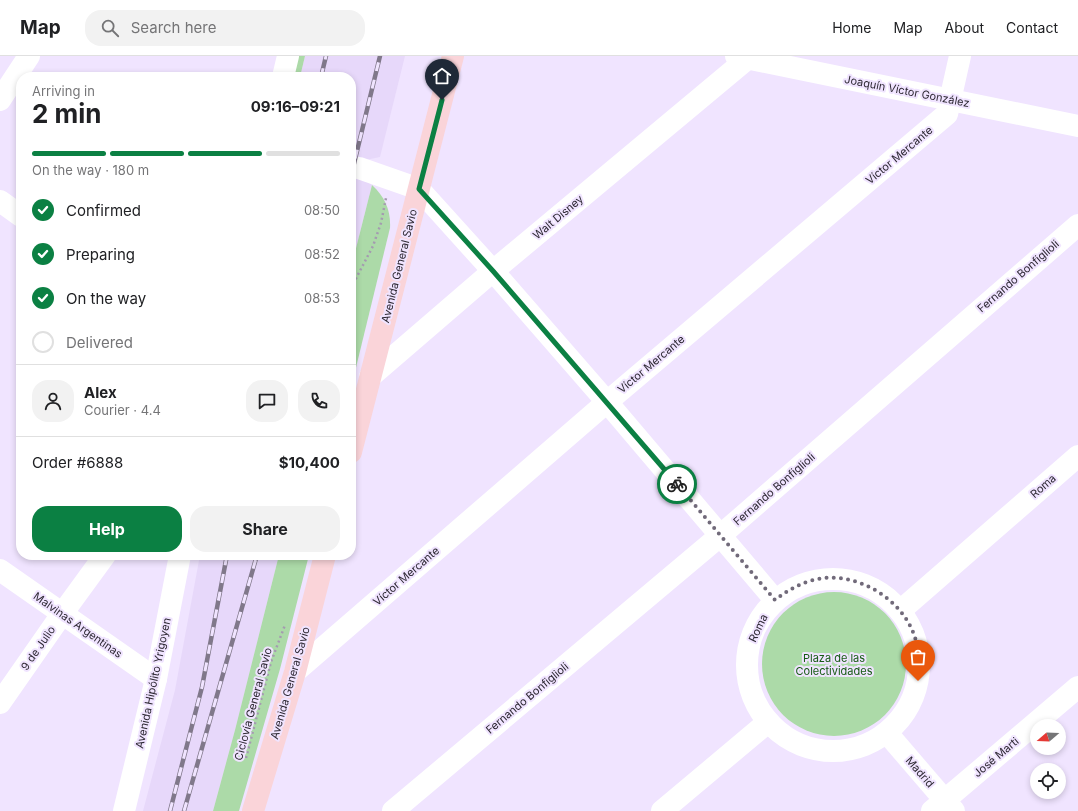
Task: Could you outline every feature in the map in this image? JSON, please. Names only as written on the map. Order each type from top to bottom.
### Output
[{"type":"main road","name":"Avenida General Savio","points":[[356,433],[453,56]]},
{"type":"main road","name":"Avenida General Savio","points":[[253,811],[295,672],[324,560]]},
{"type":"street","points":[[18,72],[28,56]]},
{"type":"street","points":[[284,72],[288,56]]},
{"type":"street","name":"Víctor Mercante","points":[[295,672],[607,402],[947,114],[960,56]]},
{"type":"street","name":"Joaquín Víctor González","points":[[742,57],[1078,126]]},
{"type":"street","name":"Walt Disney","points":[[370,378],[742,57]]},
{"type":"street","points":[[0,100],[16,75]]},
{"type":"street","points":[[359,168],[419,189],[493,271],[607,402],[775,600]]},
{"type":"street","points":[[0,201],[16,212]]},
{"type":"street","name":"Fernando Bonfiglioli","points":[[393,811],[721,535],[1078,225]]},
{"type":"street","name":"Roma","points":[[900,611],[1078,456]]},
{"type":"street","name":"9 de Julio","points":[[0,703],[101,560]]},
{"type":"street","name":"Avenida Hipólito Yrigoyen","points":[[124,811],[156,679],[179,560]]},
{"type":"street","name":"Malvinas Argentinas","points":[[0,570],[156,679]]},
{"type":"street","name":"Roma","points":[[836,578],[858,582],[878,591],[900,611],[908,621],[916,640],[919,660],[918,681],[912,700],[901,718],[887,733],[871,743],[853,749],[835,752],[816,750],[798,744],[782,735],[768,722],[755,704],[748,682],[746,659],[751,637],[760,617],[775,600],[793,587],[814,580],[836,578]]},
{"type":"street","name":"José Marti","points":[[943,807],[1078,687]]},
{"type":"street","points":[[662,811],[768,722]]},
{"type":"street","name":"Madrid","points":[[887,733],[943,807]]},
{"type":"path","points":[[356,278],[373,246],[381,223],[386,198]]},
{"type":"path","name":"Ciclovía General Savio","points":[[246,761],[271,662],[287,619]]},
{"type":"shaded area","points":[[305,56],[405,56],[380,157],[361,161],[358,175],[372,185],[356,248],[356,72],[301,72]]},
{"type":"shaded area","points":[[199,560],[278,560],[213,811],[143,811],[175,690]]},
{"type":"green space","points":[[294,56],[305,56],[301,72],[290,72]]},
{"type":"green space","points":[[372,185],[384,199],[388,210],[390,228],[356,367],[356,248]]},
{"type":"green space","points":[[278,560],[308,560],[280,669],[239,811],[213,811]]},
{"type":"green space","name":"Plaza de las Colectividades","points":[[834,592],[855,595],[874,604],[885,613],[894,624],[903,643],[906,664],[903,685],[894,704],[885,715],[874,724],[855,733],[834,736],[813,733],[794,724],[783,715],[774,704],[765,685],[762,664],[765,643],[774,624],[783,613],[794,604],[813,595]]},
{"type":"railway","points":[[322,72],[326,56]]},
{"type":"railway","points":[[356,155],[380,56]]},
{"type":"railway","points":[[170,811],[202,687],[226,560]]},
{"type":"railway","points":[[184,811],[256,560]]},
{"type":"way so far","points":[[677,484],[775,600],[793,587],[814,580],[836,578],[858,582],[878,591],[895,605],[908,621],[916,640],[919,660],[918,681]]},
{"type":"route","points":[[442,100],[419,189],[493,271],[677,484]]}]
